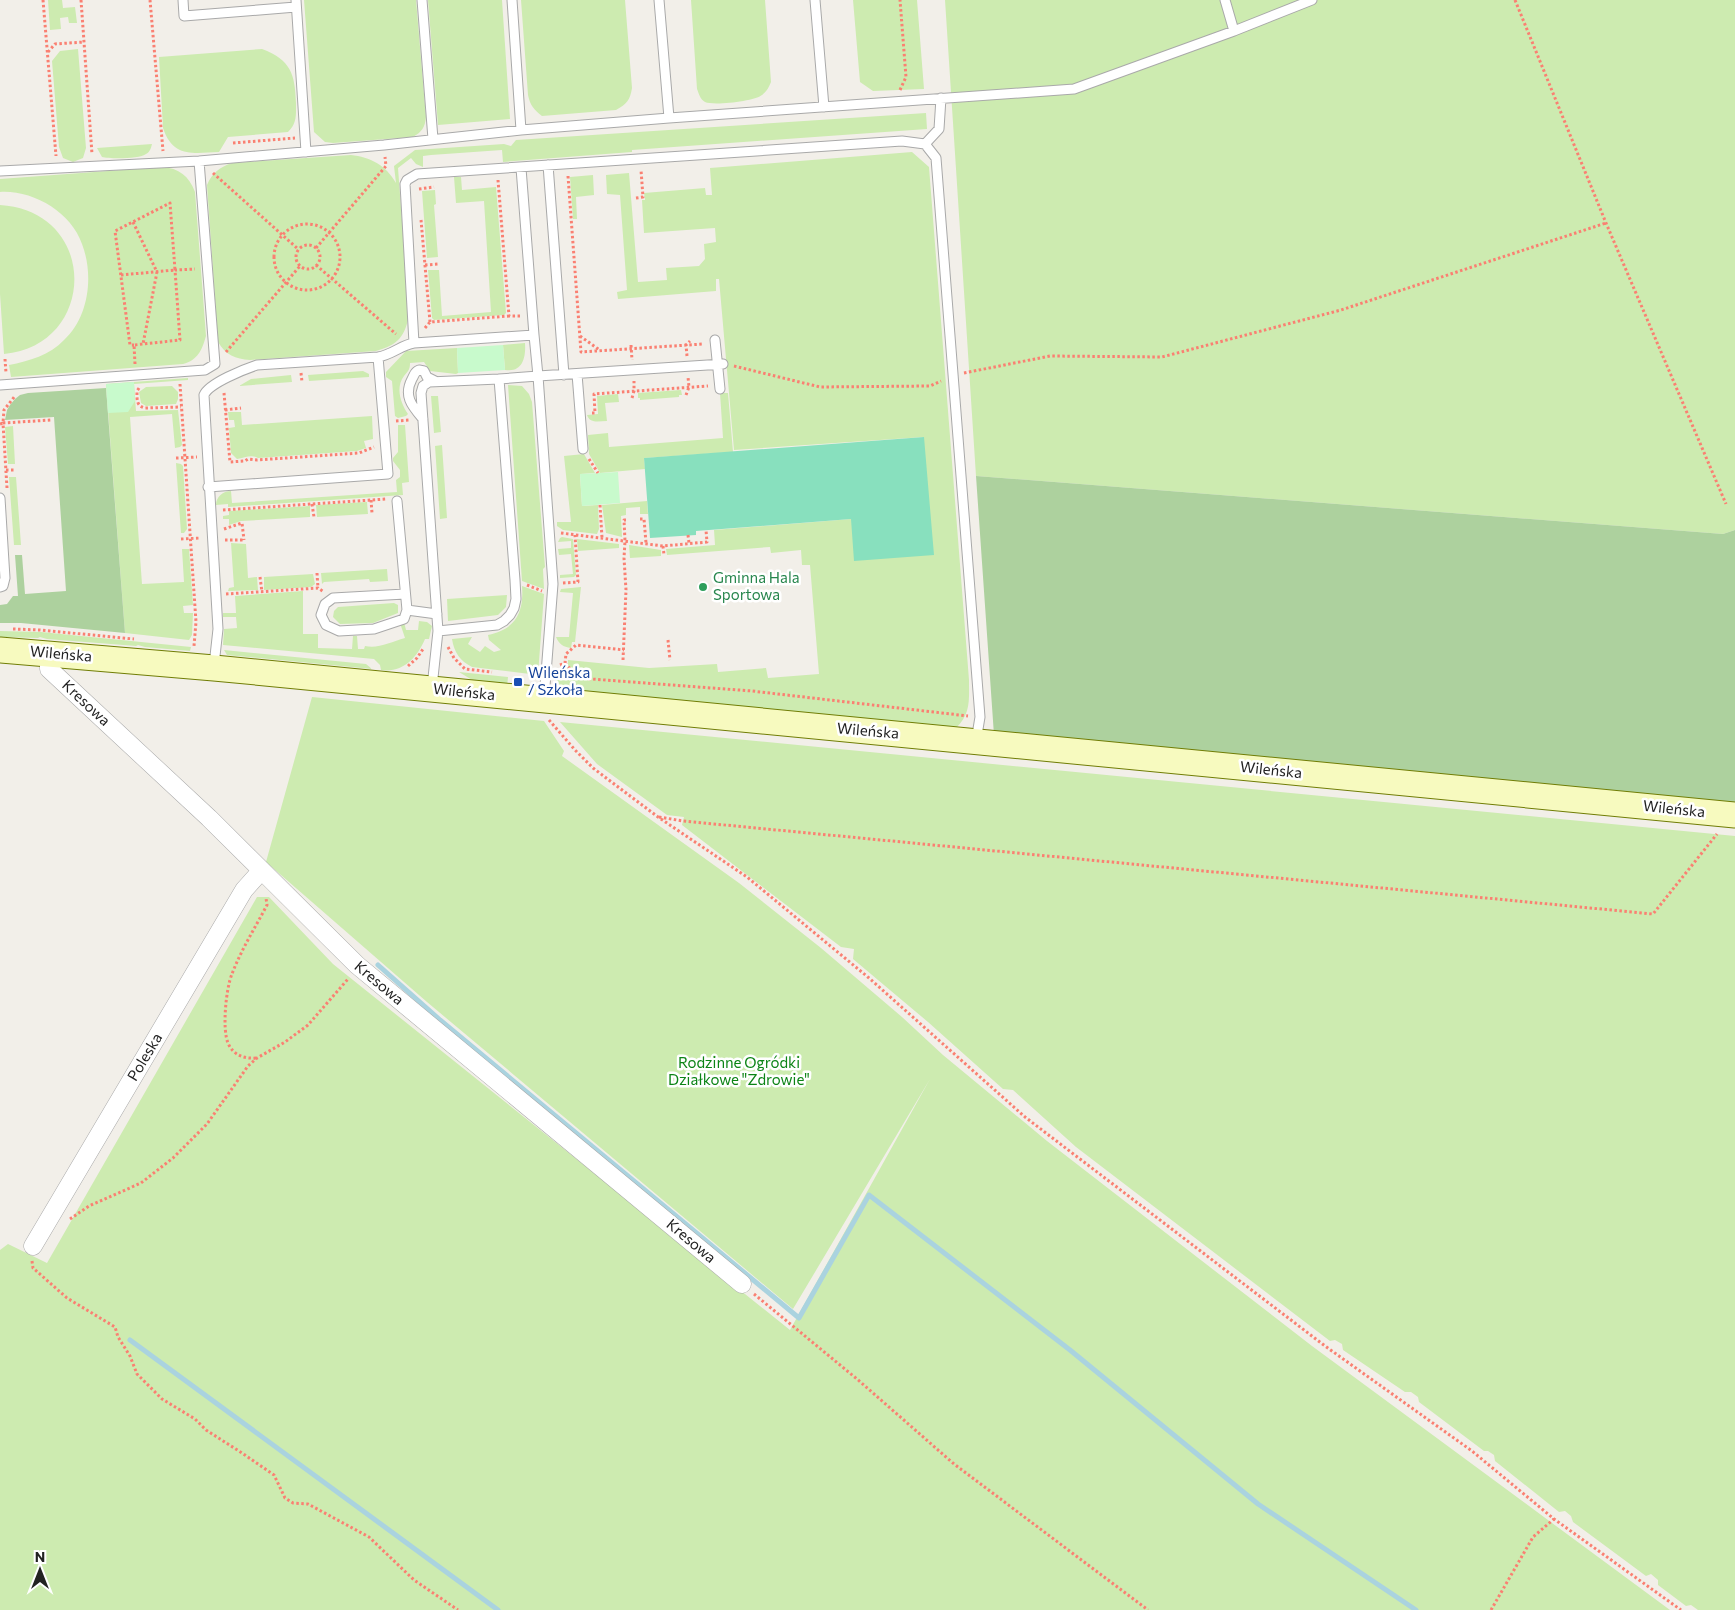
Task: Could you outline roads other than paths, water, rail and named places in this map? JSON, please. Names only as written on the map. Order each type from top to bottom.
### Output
[{"type":"street","name":"Wileńska","points":[[0,650],[214,668],[1727,814]]},
{"type":"street","name":"Kresowa","points":[[49,653],[49,669],[209,818],[357,964],[742,1284]]},
{"type":"street","name":"Poleska","points":[[33,1246],[244,890],[261,870]]},
{"type":"lane","points":[[183,0],[184,16],[268,4],[296,3],[306,152]]},
{"type":"lane","points":[[422,0],[433,139]]},
{"type":"lane","points":[[512,0],[521,130]]},
{"type":"lane","points":[[659,0],[669,118]]},
{"type":"lane","points":[[815,0],[824,107]]},
{"type":"lane","points":[[1225,0],[1234,31]]},
{"type":"lane","points":[[0,171],[199,161],[384,145],[521,130],[1074,89],[1234,31],[1312,0]]},
{"type":"lane","points":[[925,144],[938,129],[941,98]]},
{"type":"lane","points":[[414,343],[405,184],[407,180],[418,174],[902,141],[925,144],[936,158],[980,717],[976,741]]},
{"type":"lane","points":[[0,385],[205,370],[215,364],[199,161]]},
{"type":"lane","points":[[548,165],[564,375]]},
{"type":"lane","points":[[521,168],[553,584],[544,700]]},
{"type":"lane","points":[[214,668],[218,628],[208,487],[204,395],[208,388],[257,365],[378,357],[390,355],[404,345],[414,343],[534,335]]},
{"type":"lane","points":[[715,340],[720,388]]},
{"type":"lane","points":[[208,487],[388,474],[378,357]]},
{"type":"lane","points":[[431,689],[438,631],[421,393],[423,386],[435,381],[564,375],[717,364]]},
{"type":"lane","points":[[423,419],[409,399],[409,384],[415,372],[419,370],[424,371],[427,377],[435,381]]},
{"type":"lane","points":[[577,374],[583,449]]},
{"type":"lane","points":[[438,631],[497,625],[510,615],[516,600],[500,378]]},
{"type":"lane","points":[[0,587],[3,586],[5,578],[2,567],[4,497]]},
{"type":"lane","points":[[397,501],[407,610],[404,619],[374,629],[339,631],[326,625],[321,615],[325,604],[333,598],[405,594]]},
{"type":"lane","points":[[407,610],[437,614]]},
{"type":"waterway","points":[[378,965],[440,1020],[799,1318],[869,1195],[1070,1350],[1258,1504],[1416,1610]]},
{"type":"waterway","points":[[130,1340],[498,1610]]},
{"type":"place","name":"Gminna Hala Sportowa","points":[[703,587]]},
{"type":"place","name":"Wileńska / Szkoła","points":[[518,682]]},
{"type":"park label","name":"Rodzinne Ogródki Działkowe \"Zdrowie\"","points":[[739,1072]]}]
